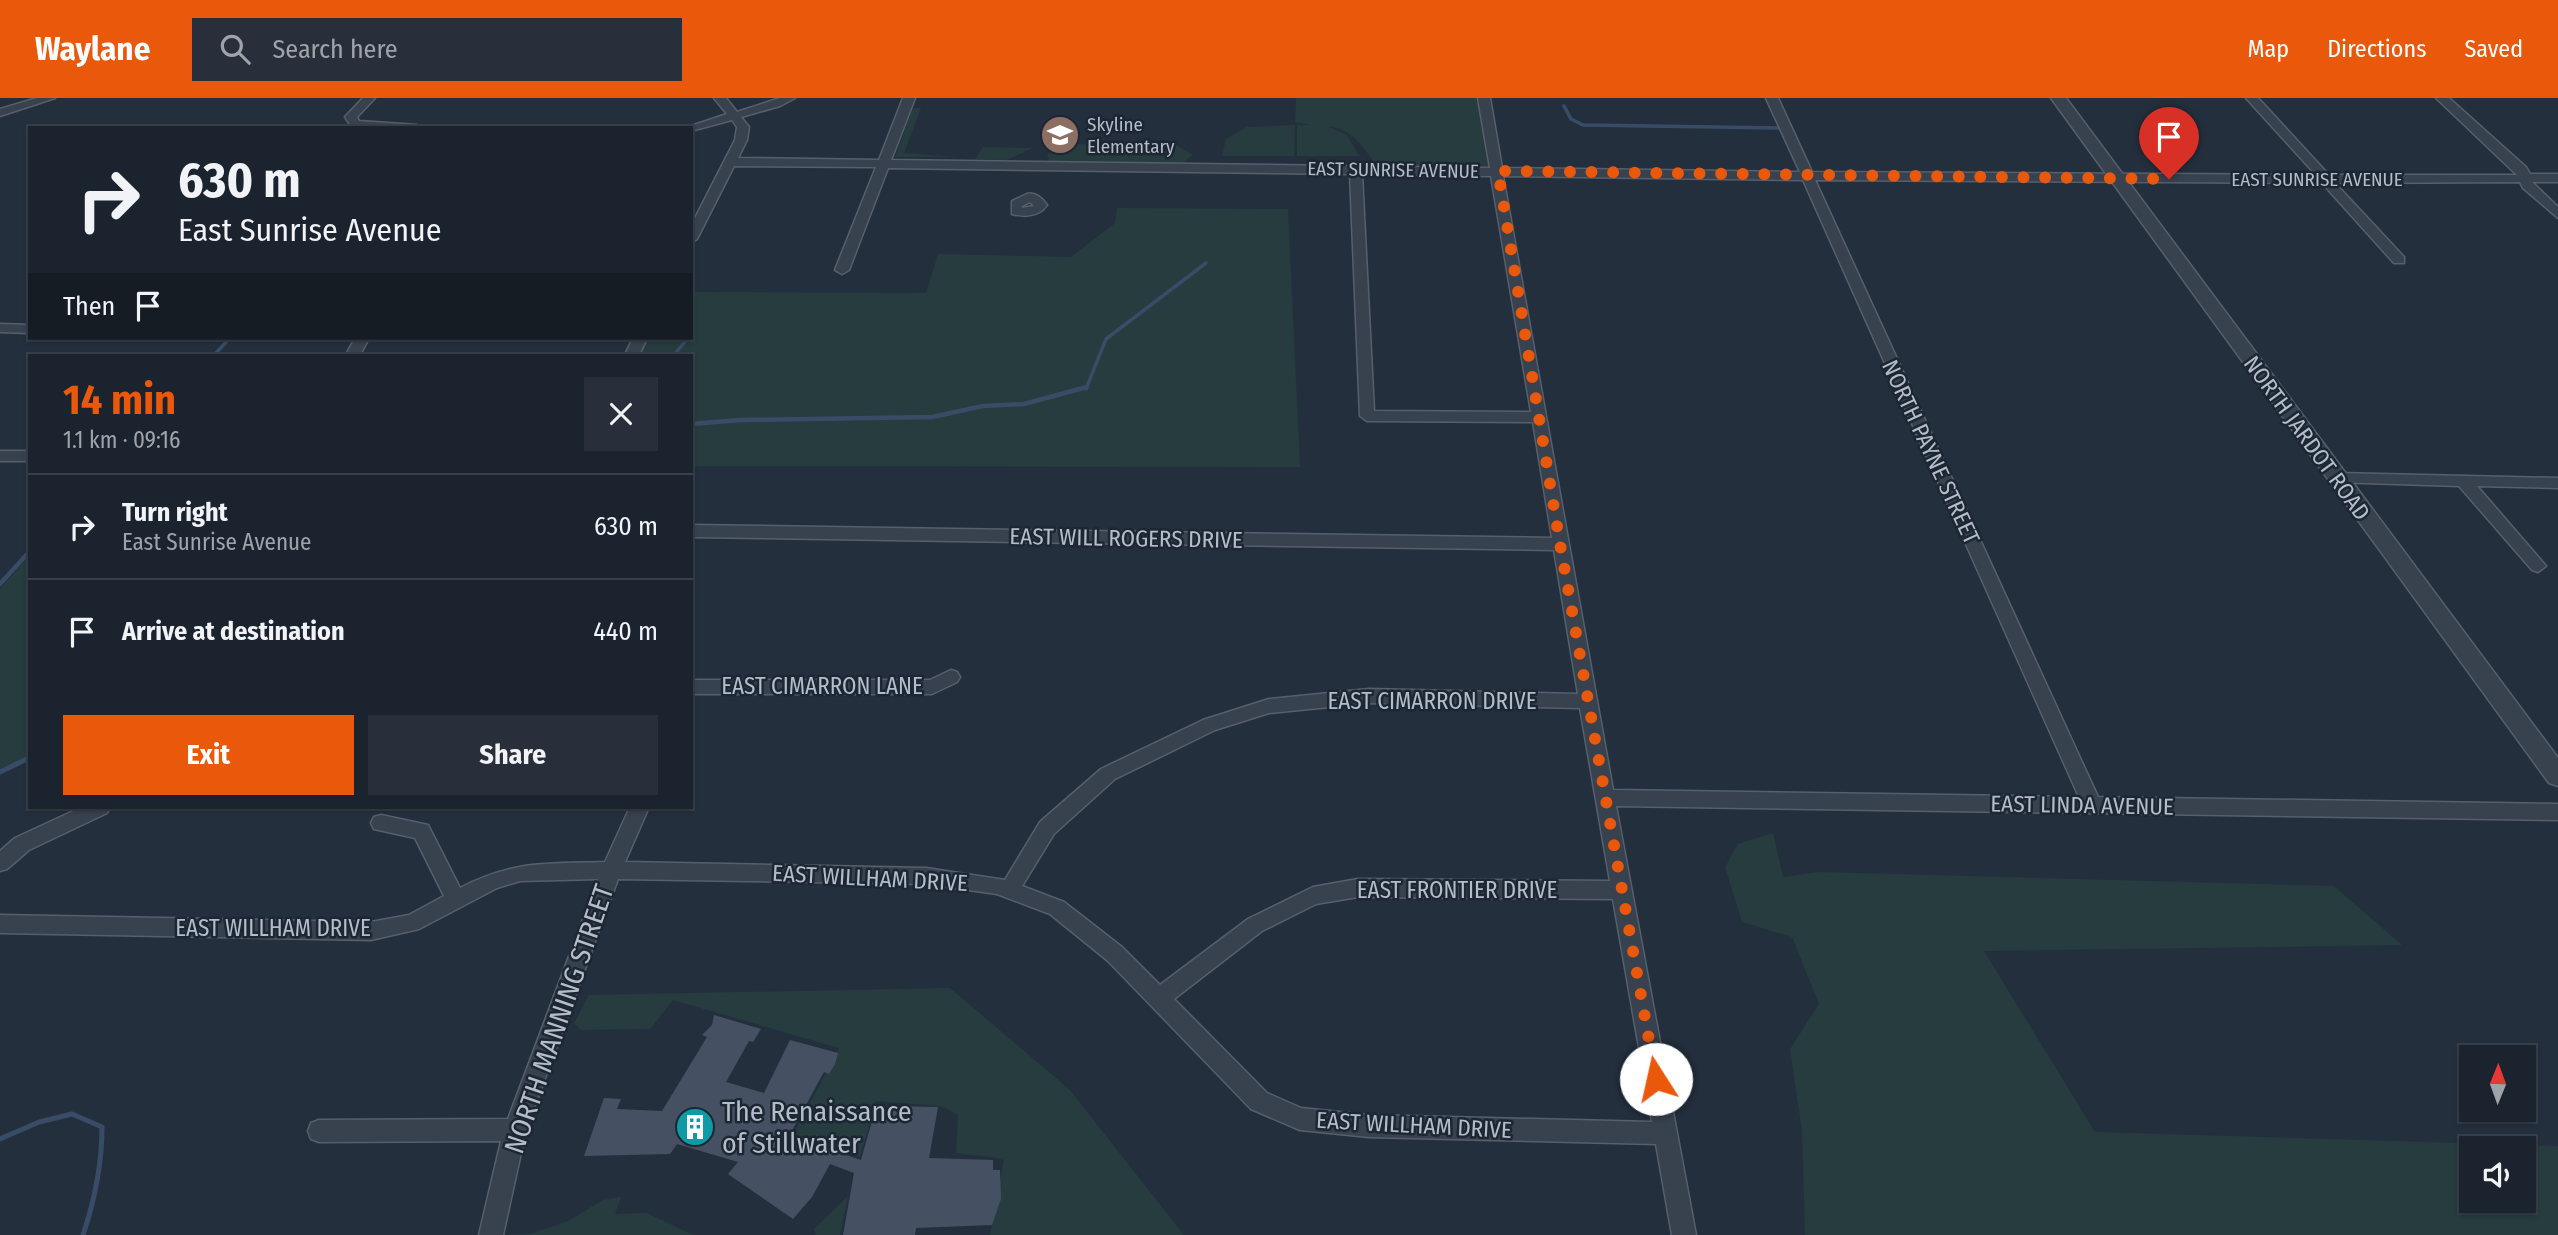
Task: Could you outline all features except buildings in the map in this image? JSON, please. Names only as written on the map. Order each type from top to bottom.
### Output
[{"type":"street","points":[[0,113],[49,98]]},
{"type":"street","points":[[366,126],[355,124],[351,117],[369,98]]},
{"type":"street","points":[[693,235],[741,140],[743,127],[720,98]]},
{"type":"street","points":[[693,127],[789,98]]},
{"type":"street","points":[[842,271],[909,98]]},
{"type":"street","points":[[1485,98],[1560,544],[1684,1235]]},
{"type":"street","name":"NORTH PAYNE STREET","points":[[1772,98],[2092,806]]},
{"type":"street","name":"NORTH JARDOT ROAD","points":[[2058,98],[2558,776]]},
{"type":"street","points":[[2252,98],[2399,260]]},
{"type":"street","points":[[2442,98],[2522,170],[2524,178],[2558,214]]},
{"type":"street","name":"EAST SUNRISE AVENUE","points":[[731,162],[2117,180],[2558,178]]},
{"type":"street","points":[[1031,197],[1039,165]]},
{"type":"street","points":[[1356,170],[1367,415],[1540,417]]},
{"type":"street","points":[[0,328],[28,328]]},
{"type":"street","points":[[0,456],[28,456]]},
{"type":"street","points":[[2337,478],[2558,483]]},
{"type":"street","points":[[2464,482],[2538,566]]},
{"type":"street","name":"EAST WILL ROGERS DRIVE","points":[[693,531],[1560,544]]},
{"type":"street","name":"EAST CIMARRON LANE","points":[[693,687],[932,687],[951,677]]},
{"type":"street","name":"EAST CIMARRON DRIVE","points":[[1009,890],[1047,828],[1108,775],[1219,722],[1269,706],[1369,696],[1588,701]]},
{"type":"street","name":"EAST LINDA AVENUE","points":[[1606,798],[2558,812]]},
{"type":"street","points":[[0,863],[22,844],[96,809]]},
{"type":"street","name":"NORTH MANNING STREET","points":[[491,1235],[515,1130],[611,870],[638,809]]},
{"type":"street","points":[[380,823],[421,831],[456,899]]},
{"type":"street","name":"EAST WILLHAM DRIVE","points":[[0,924],[372,931],[412,923],[492,881],[520,873],[611,870],[926,876],[1009,890],[1057,908],[1115,954],[1259,1101],[1300,1119],[1369,1126],[1666,1133]]},
{"type":"street","name":"EAST FRONTIER DRIVE","points":[[1158,999],[1255,925],[1312,896],[1358,888],[1621,890]]},
{"type":"street","points":[[319,1131],[515,1130]]},
{"type":"green space","points":[[1296,98],[1479,98],[1490,166],[1376,165],[1350,134],[1327,126],[1347,135],[1359,156],[1297,156],[1297,125],[1310,125],[1295,122]]},
{"type":"green space","points":[[921,108],[904,153],[957,157],[895,157],[912,109]]},
{"type":"green space","points":[[1295,125],[1294,156],[1222,156],[1226,139],[1247,127]]},
{"type":"green space","points":[[1073,140],[1072,144],[1165,146],[1171,142],[1193,155],[1181,164],[1050,162],[1047,155]]},
{"type":"green space","points":[[983,147],[1033,148],[1007,160],[975,159]]},
{"type":"green space","points":[[1117,208],[1288,209],[1300,467],[693,466],[693,354],[639,354],[646,340],[693,340],[693,292],[926,293],[938,254],[1071,257],[1115,223]]},
{"type":"green space","points":[[28,557],[28,757],[0,769],[0,589]]},
{"type":"green space","points":[[1773,833],[1783,877],[1818,872],[2334,886],[2402,945],[1984,951],[2095,1132],[2459,1143],[2459,1213],[2536,1213],[2536,1145],[2558,1146],[2558,1235],[1805,1235],[1802,1131],[1790,1049],[1819,1004],[1792,937],[1742,922],[1725,867],[1738,844]]},
{"type":"green space","points":[[950,988],[1069,1089],[1184,1235],[990,1235],[1004,1159],[956,1153],[958,1115],[941,1106],[876,1101],[860,1157],[793,1135],[839,1048],[673,1000],[650,1029],[581,1030],[574,1023],[589,995]]},
{"type":"green space","points":[[848,1196],[840,1235],[816,1235],[814,1229]]},
{"type":"green space","points":[[621,1197],[615,1214],[647,1213],[693,1235],[501,1235],[530,1234],[568,1221],[603,1200]]},
{"type":"waterway","points":[[1564,106],[1571,119],[1583,125],[1779,128]]},
{"type":"waterway","points":[[1087,387],[1106,339],[1206,263]]},
{"type":"waterway","points":[[215,354],[228,340]]},
{"type":"waterway","points":[[675,354],[686,340]]},
{"type":"waterway","points":[[693,424],[740,420],[932,417],[983,406],[1024,404],[1087,387]]},
{"type":"waterway","points":[[0,584],[28,553]]},
{"type":"waterway","points":[[0,772],[28,758]]},
{"type":"waterway","points":[[0,1139],[39,1122],[72,1114],[102,1127],[97,1182],[83,1235]]},
{"type":"place","name":"Skyline Elementary","points":[[1060,135]]},
{"type":"place","name":"The Renaissance of Stillwater","points":[[695,1127]]},
{"type":"route","points":[[1656,1079],[1560,544],[1498,171],[2169,179]]}]
